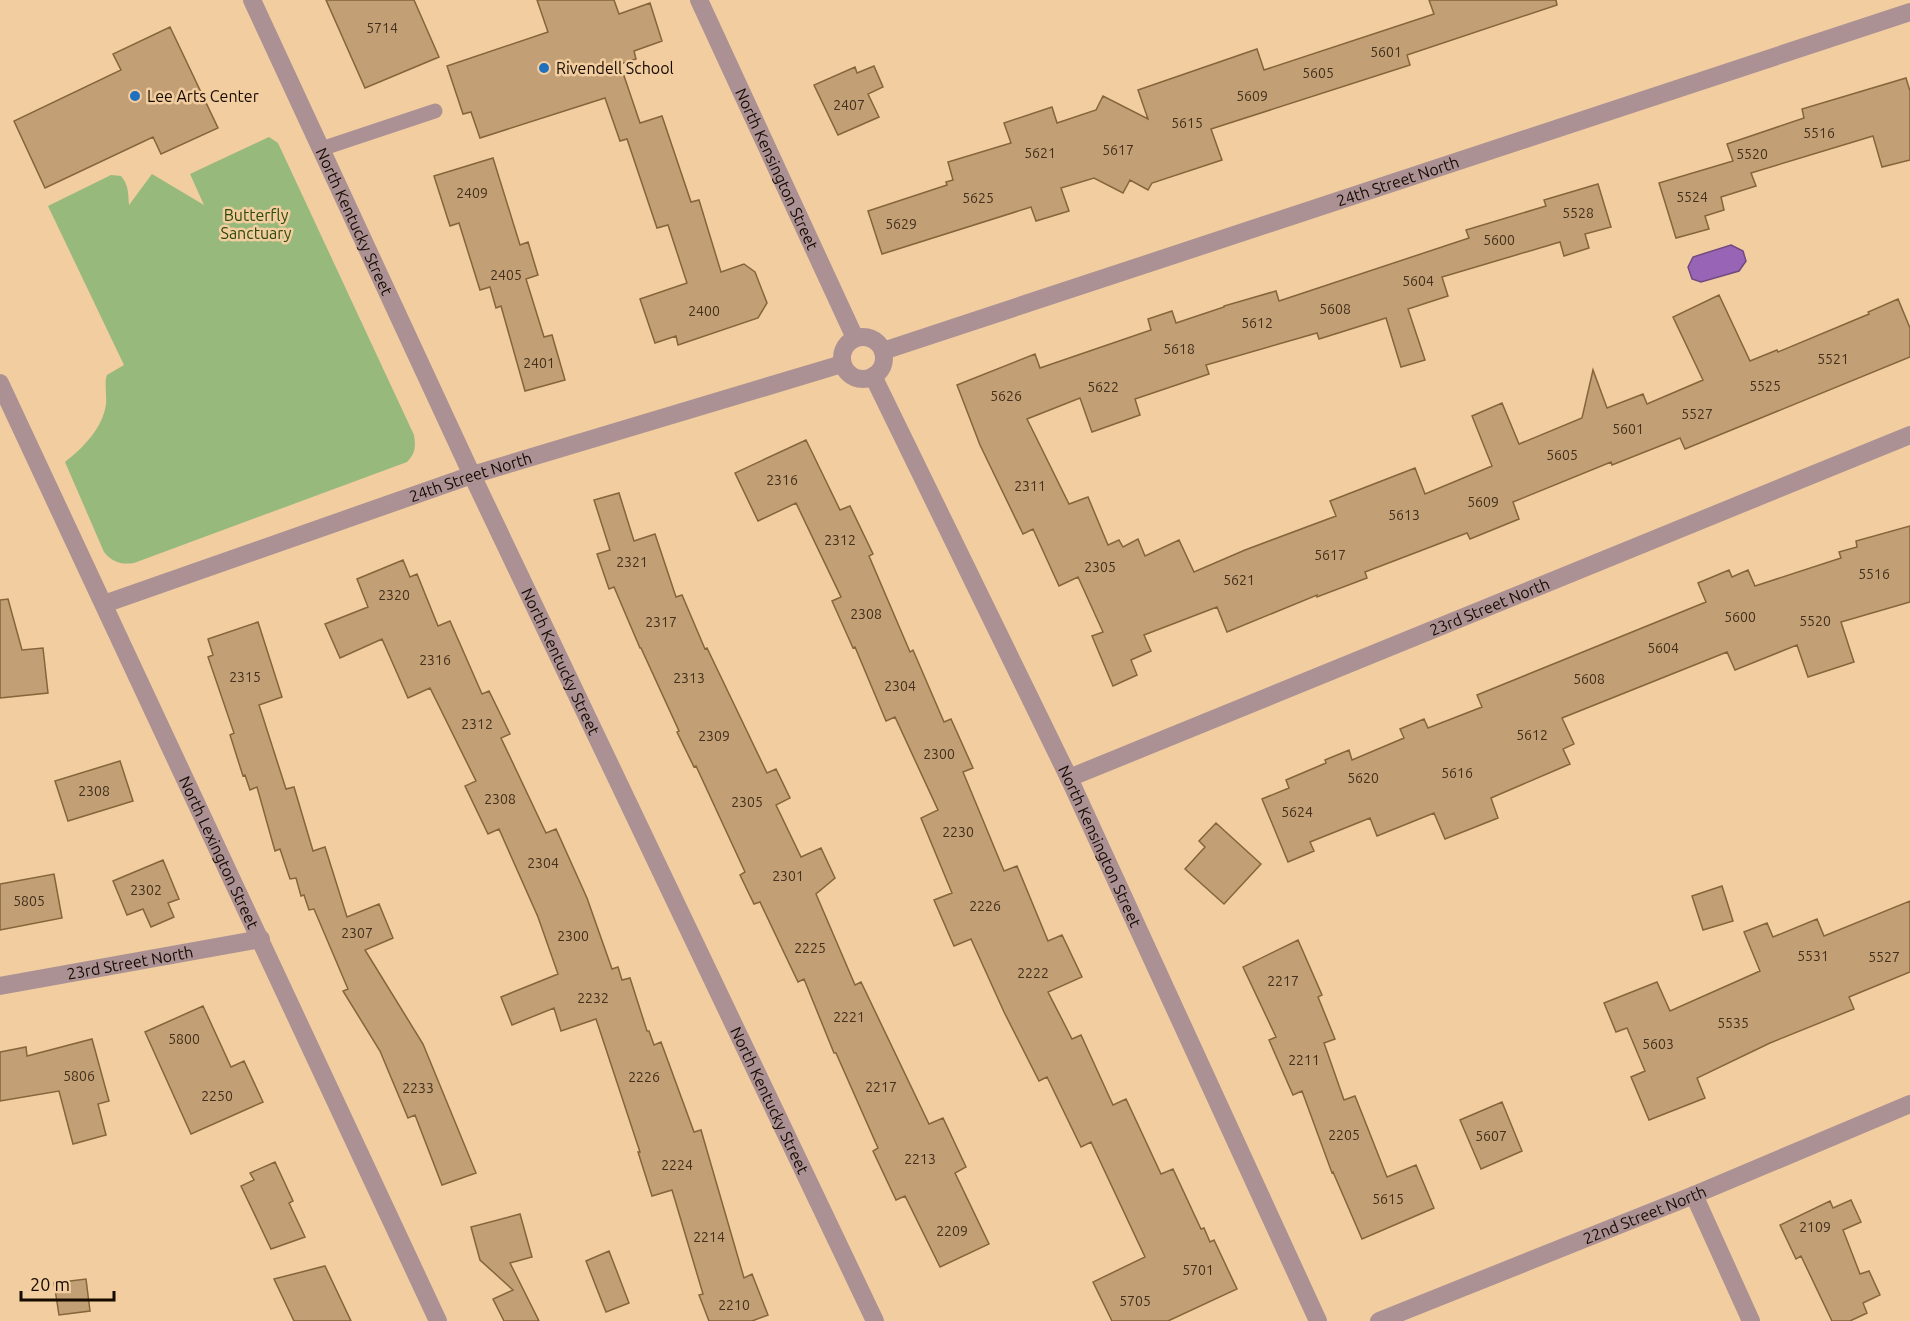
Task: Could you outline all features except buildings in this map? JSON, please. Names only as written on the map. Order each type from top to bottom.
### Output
[{"type":"street","name":"North Kentucky Street","points":[[252,0],[472,475],[876,1321]]},
{"type":"street","name":"North Kensington Street","points":[[699,0],[855,338]]},
{"type":"street","name":"24th Street North","points":[[884,351],[1910,12]]},
{"type":"street","points":[[862,336],[875,340],[884,351],[883,365],[873,376],[861,379],[855,377],[842,364],[842,351],[855,338],[862,336]]},
{"type":"street","name":"24th Street North","points":[[104,604],[472,475],[842,364]]},
{"type":"street","name":"North Kensington Street","points":[[873,376],[1069,778],[1318,1321]]},
{"type":"street","name":"North Lexington Street","points":[[0,383],[438,1321]]},
{"type":"street","name":"23rd Street North","points":[[1069,778],[1910,435]]},
{"type":"street","name":"23rd Street North","points":[[0,986],[261,939]]},
{"type":"street","name":"22nd Street North","points":[[1379,1321],[1694,1195],[1910,1104]]},
{"type":"street","points":[[1694,1195],[1751,1321]]},
{"type":"lane","points":[[321,149],[435,111]]},
{"type":"green space","name":"Butterfly Sanctuary","points":[[269,137],[278,143],[414,435],[415,447],[412,456],[407,462],[134,563],[117,562],[104,552],[65,462],[85,444],[101,421],[106,404],[107,375],[124,365],[48,206],[111,175],[121,176],[124,179],[128,190],[129,205],[152,174],[204,205],[190,174]]},
{"type":"shaded area","points":[[1731,245],[1743,251],[1746,261],[1739,271],[1701,282],[1692,279],[1688,267],[1693,257]]},
{"type":"place","name":"Rivendell School","points":[[544,68]]},
{"type":"place","name":"Lee Arts Center","points":[[135,96]]}]
